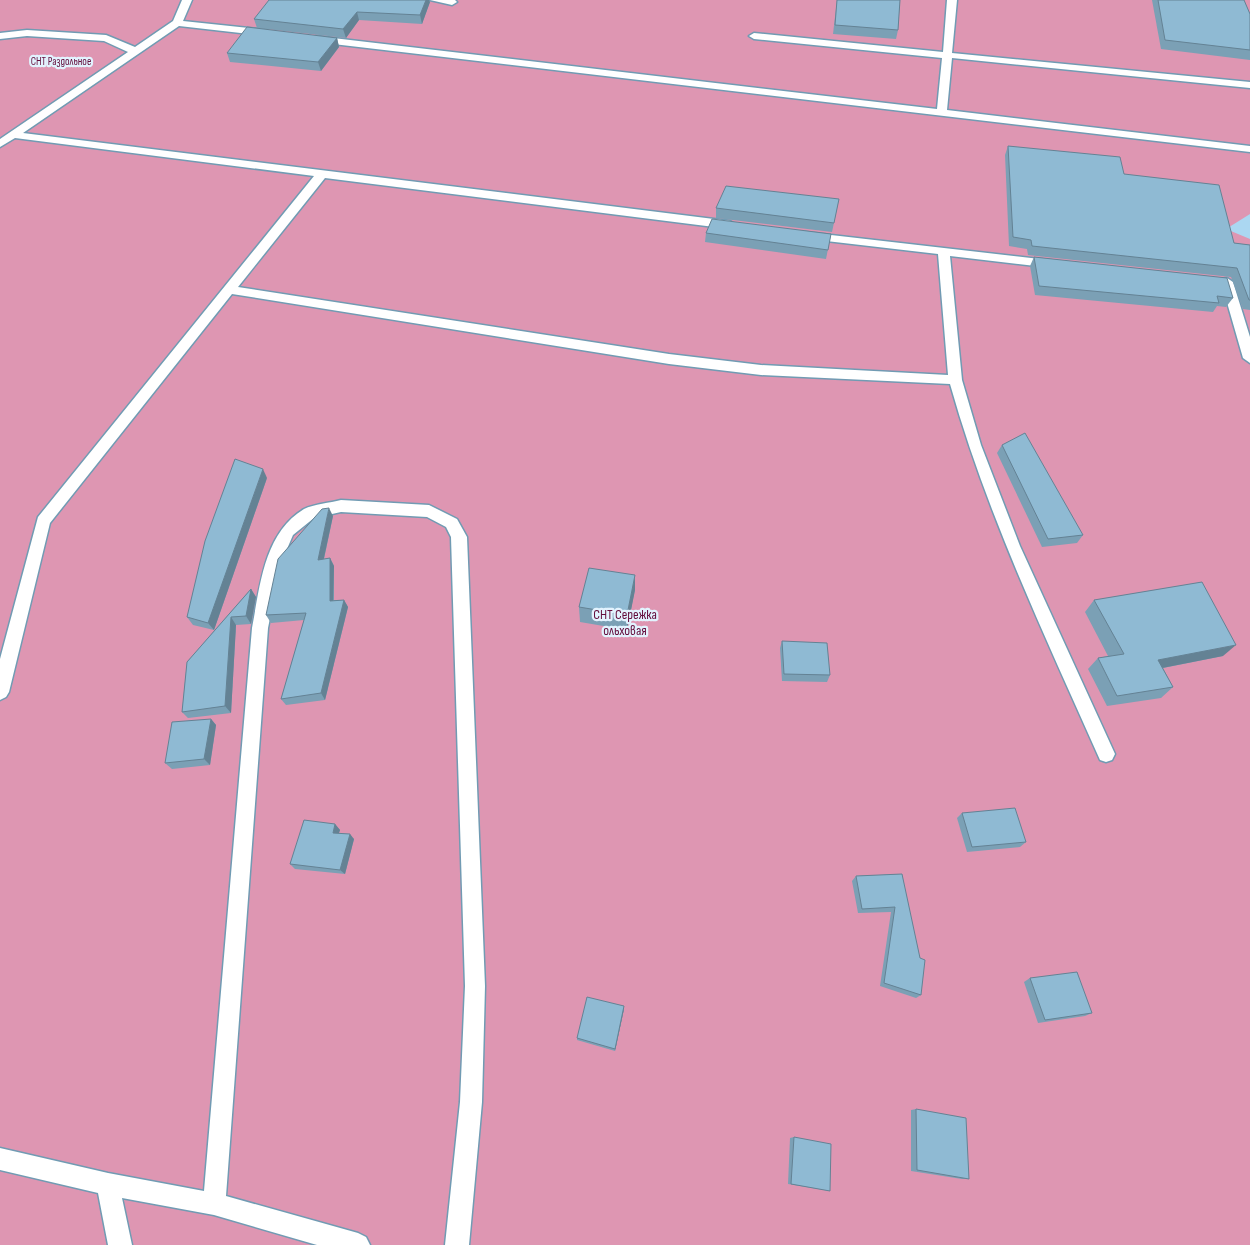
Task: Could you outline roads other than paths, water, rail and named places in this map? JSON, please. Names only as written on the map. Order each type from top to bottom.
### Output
[{"type":"lane","points":[[0,144],[177,23],[187,0]]},
{"type":"lane","points":[[435,0],[452,2]]},
{"type":"lane","points":[[942,113],[952,0]]},
{"type":"lane","points":[[177,23],[275,34]]},
{"type":"lane","points":[[0,36],[27,32],[106,38],[137,52]]},
{"type":"lane","points":[[754,36],[1250,85]]},
{"type":"lane","points":[[305,38],[1250,150]]},
{"type":"lane","points":[[13,135],[746,228]]},
{"type":"lane","points":[[0,692],[43,521],[322,174]]},
{"type":"lane","points":[[796,234],[1061,265]]},
{"type":"lane","points":[[944,252],[955,380],[974,445],[1012,546],[1106,754]]},
{"type":"lane","points":[[1207,280],[1227,282],[1250,358]]},
{"type":"lane","points":[[230,290],[669,359],[760,370],[955,380]]},
{"type":"lane","points":[[214,1204],[260,628],[273,563],[287,531],[310,514],[341,506],[429,512],[452,523],[459,537],[460,557],[475,986],[471,1102],[456,1245]]},
{"type":"lane","points":[[0,1159],[108,1184],[214,1204],[358,1245]]},
{"type":"lane","points":[[108,1184],[120,1245]]},
{"type":"park label","name":"СНТ Раздольное","points":[[61,61]]},
{"type":"park label","name":"СНТ Сережка ольховая","points":[[625,622]]}]
